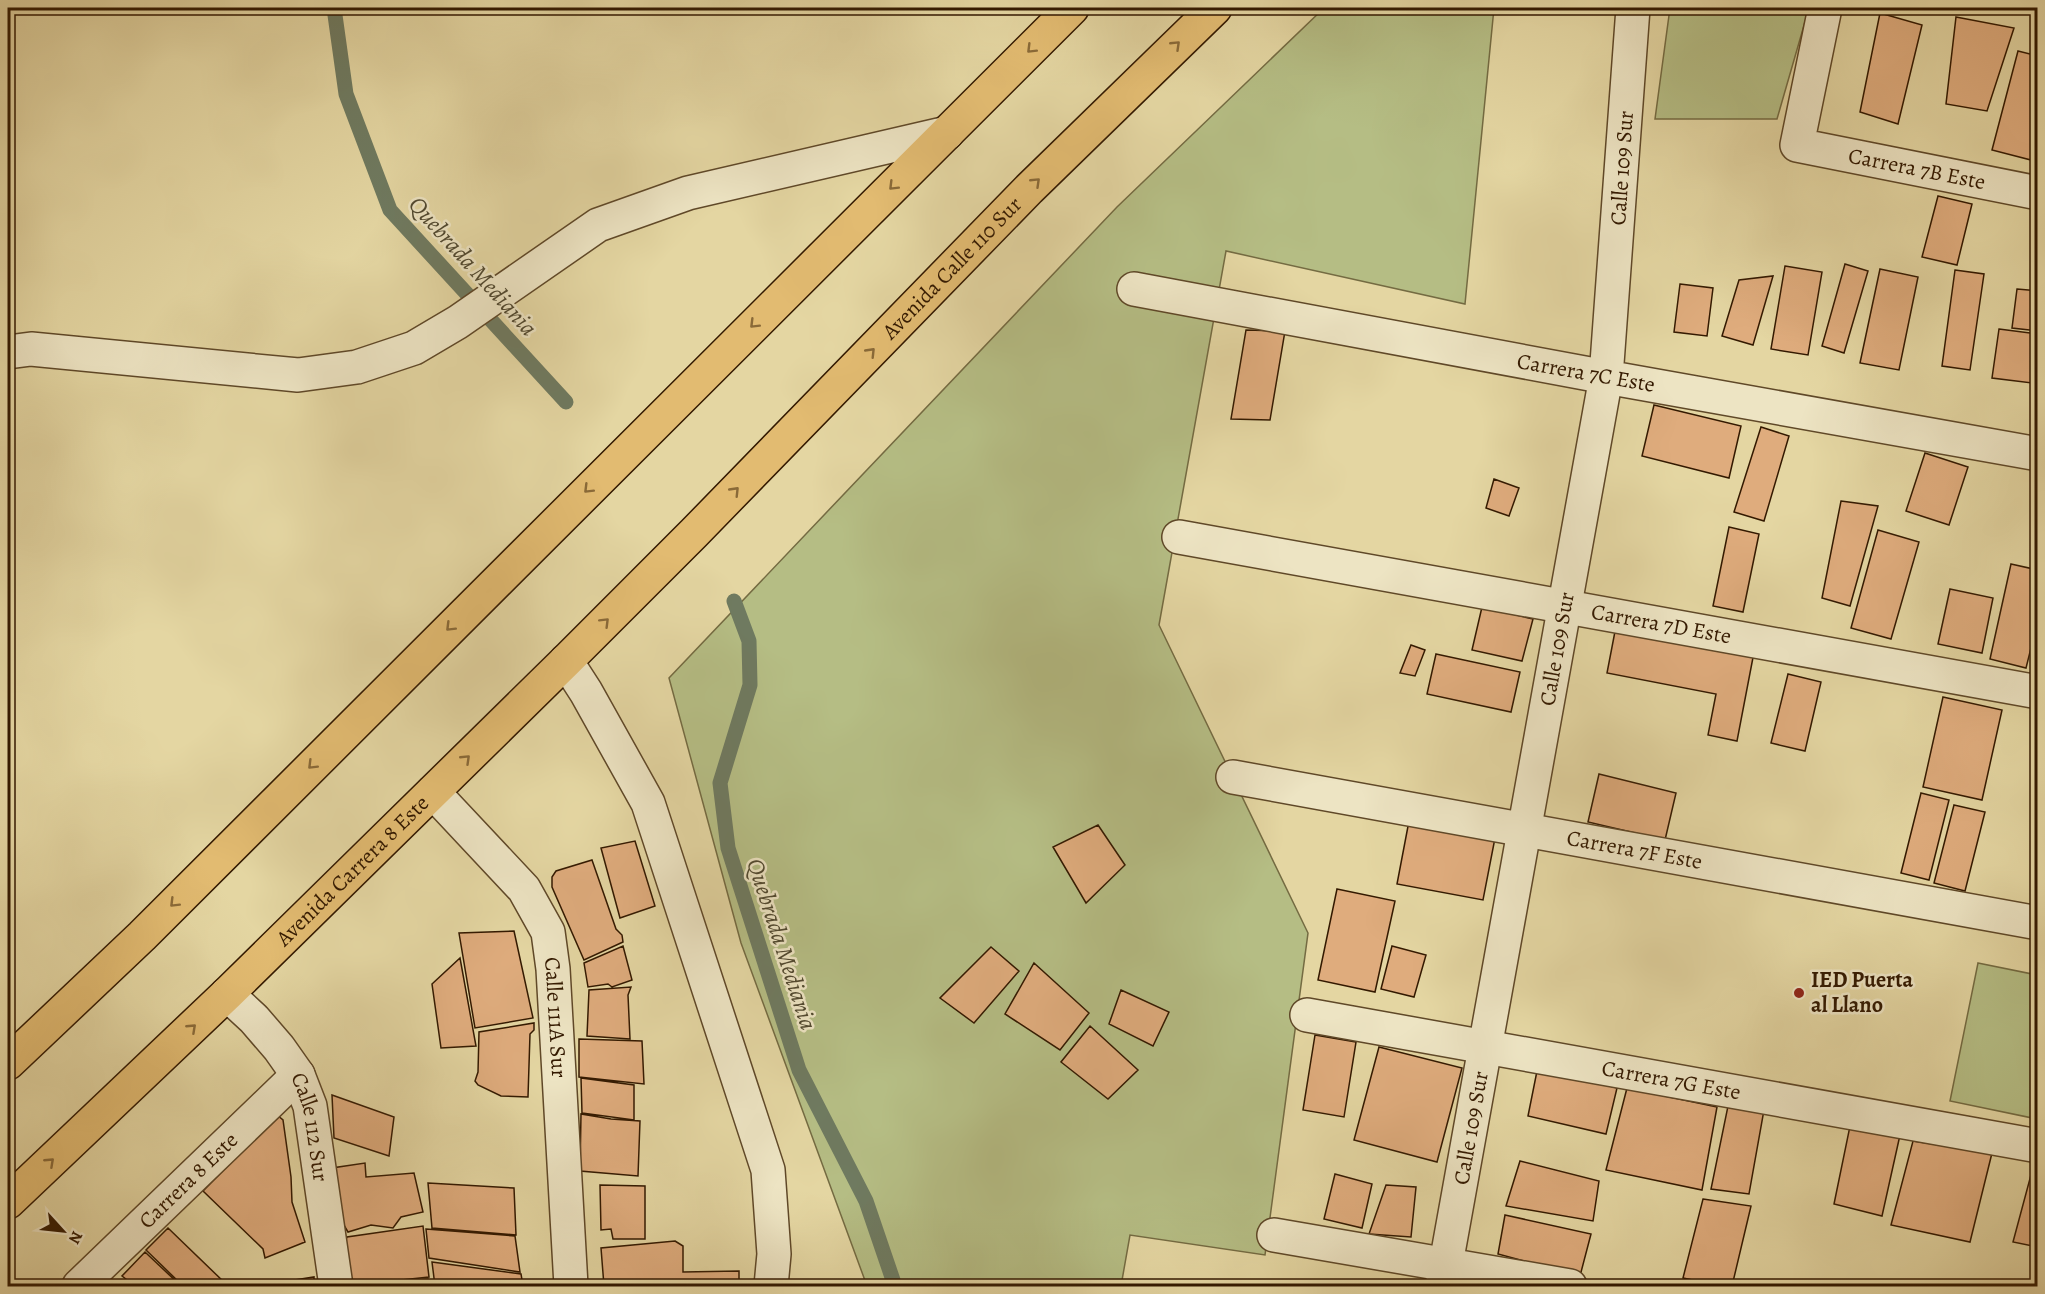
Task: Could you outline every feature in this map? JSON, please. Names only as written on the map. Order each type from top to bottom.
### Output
[{"type":"highway","points":[[8,1063],[142,936],[1072,8]]},
{"type":"highway","name":"Avenida Calle 110 Sur","points":[[694,533],[1029,189],[1215,8]]},
{"type":"highway","name":"Avenida Carrera 8 Este","points":[[8,1202],[227,994],[694,533]]},
{"type":"street","name":"Calle 109 Sur","points":[[1444,1276],[1606,377],[1634,8]]},
{"type":"street","name":"Carrera 7B Este","points":[[1825,8],[1797,145],[2037,193]]},
{"type":"street","points":[[8,352],[31,349],[298,375],[357,367],[414,348],[458,322],[598,225],[699,191],[947,133]]},
{"type":"street","name":"Carrera 7C Este","points":[[1134,289],[2037,454]]},
{"type":"street","name":"Carrera 7D Este","points":[[1179,537],[2037,692]]},
{"type":"street","points":[[566,661],[586,692],[648,803],[768,1170],[774,1254],[771,1287]]},
{"type":"street","name":"Carrera 7F Este","points":[[1233,777],[2037,923]]},
{"type":"street","name":"Calle 111A Sur","points":[[433,792],[524,889],[548,932],[553,969],[570,1287]]},
{"type":"street","name":"Calle 112 Sur","points":[[227,994],[254,1019],[279,1048],[298,1075],[310,1106],[336,1287]]},
{"type":"street","name":"Carrera 7G Este","points":[[1307,1015],[2037,1146]]},
{"type":"street","name":"Carrera 8 Este","points":[[79,1287],[298,1075]]},
{"type":"street","points":[[1274,1235],[1444,1276],[1570,1287]]},
{"type":"green space","points":[[1324,8],[1494,8],[1465,304],[1226,251],[1159,625],[1308,933],[1265,1255],[1130,1235],[1121,1286],[867,1286],[741,943],[669,678],[1117,207]]},
{"type":"green space","points":[[1670,8],[1809,8],[1777,119],[1655,119]]},
{"type":"green space","points":[[1978,963],[2037,975],[2037,1119],[1950,1101]]},
{"type":"building","points":[[1880,13],[1922,25],[1898,124],[1860,112]]},
{"type":"building","points":[[1956,17],[2014,28],[1987,111],[1946,104]]},
{"type":"building","points":[[2018,51],[2038,56],[2038,135],[2031,160],[1992,150]]},
{"type":"building","points":[[1938,196],[1972,204],[1957,265],[1922,257]]},
{"type":"building","points":[[1845,264],[1868,271],[1844,353],[1822,346]]},
{"type":"building","points":[[1785,266],[1822,272],[1808,355],[1771,349]]},
{"type":"building","points":[[1880,269],[1918,277],[1899,370],[1860,363]]},
{"type":"building","points":[[1955,270],[1984,274],[1970,370],[1942,366]]},
{"type":"building","points":[[1773,276],[1753,345],[1722,336],[1739,280]]},
{"type":"building","points":[[1680,284],[1713,288],[1707,336],[1674,332]]},
{"type":"building","points":[[2017,289],[2038,291],[2038,331],[2012,328]]},
{"type":"building","points":[[1999,329],[2038,334],[2032,383],[1992,378]]},
{"type":"building","points":[[1246,330],[1285,331],[1270,420],[1231,419]]},
{"type":"building","points":[[1654,405],[1741,426],[1729,478],[1642,456]]},
{"type":"building","points":[[1761,427],[1789,436],[1764,521],[1734,512]]},
{"type":"building","points":[[1925,453],[1968,467],[1949,525],[1906,511]]},
{"type":"building","points":[[1494,479],[1519,488],[1509,516],[1486,508]]},
{"type":"building","points":[[1841,501],[1878,506],[1850,606],[1822,598]]},
{"type":"building","points":[[1729,527],[1759,534],[1743,612],[1713,606]]},
{"type":"building","points":[[1878,530],[1919,542],[1891,639],[1851,628]]},
{"type":"building","points":[[2011,564],[2038,570],[2038,620],[2026,668],[1990,659]]},
{"type":"building","points":[[1950,589],[1993,598],[1982,653],[1938,644]]},
{"type":"building","points":[[1482,607],[1533,619],[1522,661],[1472,650]]},
{"type":"building","points":[[1617,621],[1755,647],[1737,741],[1708,735],[1716,694],[1607,673]]},
{"type":"building","points":[[1411,645],[1425,650],[1415,676],[1400,673]]},
{"type":"building","points":[[1436,654],[1520,672],[1511,712],[1427,694]]},
{"type":"building","points":[[1788,674],[1821,682],[1805,751],[1771,743]]},
{"type":"building","points":[[1943,697],[2002,710],[1982,800],[1923,787]]},
{"type":"building","points":[[1599,774],[1676,793],[1665,840],[1588,822]]},
{"type":"building","points":[[1921,793],[1949,800],[1929,880],[1901,873]]},
{"type":"building","points":[[1954,805],[1985,812],[1965,891],[1934,883]]},
{"type":"building","points":[[1409,821],[1495,838],[1483,900],[1397,884]]},
{"type":"building","points":[[1098,825],[1125,865],[1086,903],[1053,847]]},
{"type":"building","points":[[635,841],[655,906],[620,918],[601,848]]},
{"type":"building","points":[[592,860],[616,929],[622,935],[623,942],[584,960],[552,887],[552,877],[556,871]]},
{"type":"building","points":[[1337,889],[1395,901],[1375,992],[1318,980]]},
{"type":"building","points":[[514,931],[533,1018],[475,1028],[459,933]]},
{"type":"building","points":[[623,946],[632,980],[612,987],[608,984],[588,987],[584,963]]},
{"type":"building","points":[[1392,946],[1426,955],[1414,997],[1381,989]]},
{"type":"building","points":[[991,947],[1019,971],[974,1023],[940,998]]},
{"type":"building","points":[[460,958],[476,1046],[441,1048],[432,984]]},
{"type":"building","points":[[1034,963],[1089,1013],[1060,1050],[1005,1014]]},
{"type":"building","points":[[631,987],[628,995],[630,1039],[587,1036],[589,990]]},
{"type":"building","points":[[1121,990],[1169,1012],[1153,1046],[1109,1024]]},
{"type":"building","points":[[534,1023],[534,1030],[530,1034],[528,1097],[501,1096],[478,1085],[475,1081],[478,1072],[479,1032]]},
{"type":"building","points":[[1090,1026],[1138,1070],[1108,1099],[1061,1062]]},
{"type":"building","points":[[1315,1035],[1356,1042],[1344,1117],[1303,1110]]},
{"type":"building","points":[[579,1039],[642,1041],[644,1084],[579,1077]]},
{"type":"building","points":[[1379,1047],[1462,1068],[1437,1162],[1354,1140]]},
{"type":"building","points":[[1538,1066],[1617,1088],[1606,1134],[1528,1116]]},
{"type":"building","points":[[581,1078],[634,1085],[634,1120],[582,1113]]},
{"type":"building","points":[[1627,1088],[1717,1107],[1702,1190],[1606,1170]]},
{"type":"building","points":[[332,1095],[394,1117],[389,1156],[334,1138]]},
{"type":"building","points":[[1728,1106],[1764,1110],[1749,1194],[1711,1189]]},
{"type":"building","points":[[581,1114],[640,1121],[638,1176],[580,1171]]},
{"type":"building","points":[[277,1115],[283,1120],[292,1202],[305,1242],[265,1258],[263,1249],[203,1191]]},
{"type":"building","points":[[1850,1126],[1900,1135],[1882,1216],[1834,1204]]},
{"type":"building","points":[[1913,1141],[1992,1153],[1970,1242],[1891,1225]]},
{"type":"building","points":[[2035,1160],[2038,1161],[2038,1247],[2013,1242]]},
{"type":"building","points":[[1520,1161],[1599,1181],[1593,1221],[1506,1206]]},
{"type":"building","points":[[365,1163],[366,1177],[414,1173],[423,1212],[401,1217],[393,1228],[371,1225],[348,1232],[339,1217],[332,1168]]},
{"type":"building","points":[[1335,1174],[1372,1184],[1362,1228],[1324,1219]]},
{"type":"building","points":[[428,1183],[514,1188],[516,1235],[432,1228]]},
{"type":"building","points":[[600,1185],[645,1186],[645,1239],[613,1239],[611,1229],[601,1230]]},
{"type":"building","points":[[1386,1185],[1416,1187],[1411,1237],[1369,1234]]},
{"type":"building","points":[[1703,1199],[1751,1206],[1732,1286],[1683,1278]]},
{"type":"building","points":[[1505,1215],[1591,1234],[1580,1276],[1498,1254]]},
{"type":"building","points":[[423,1226],[429,1277],[392,1281],[374,1286],[350,1286],[344,1244],[347,1237]]},
{"type":"building","points":[[168,1228],[226,1284],[224,1286],[183,1286],[146,1250]]},
{"type":"building","points":[[426,1229],[515,1236],[520,1272],[429,1258]]},
{"type":"building","points":[[675,1241],[683,1246],[683,1272],[739,1271],[739,1286],[604,1286],[601,1248]]},
{"type":"building","points":[[145,1252],[181,1286],[135,1286],[122,1276]]},
{"type":"building","points":[[432,1262],[521,1274],[523,1286],[435,1286]]},
{"type":"building","points":[[314,1277],[314,1286],[257,1286]]},
{"type":"building","points":[[428,1279],[429,1286],[382,1286],[392,1283]]},
{"type":"waterway","name":"Quebrada Mediania","points":[[334,8],[346,94],[390,210],[566,402]]},
{"type":"waterway","name":"Quebrada Mediania","points":[[734,601],[749,641],[750,685],[720,783],[728,848],[799,1070],[866,1201],[895,1286]]},
{"type":"place","name":"IED Puerta al Llano","points":[[1799,993]]}]
